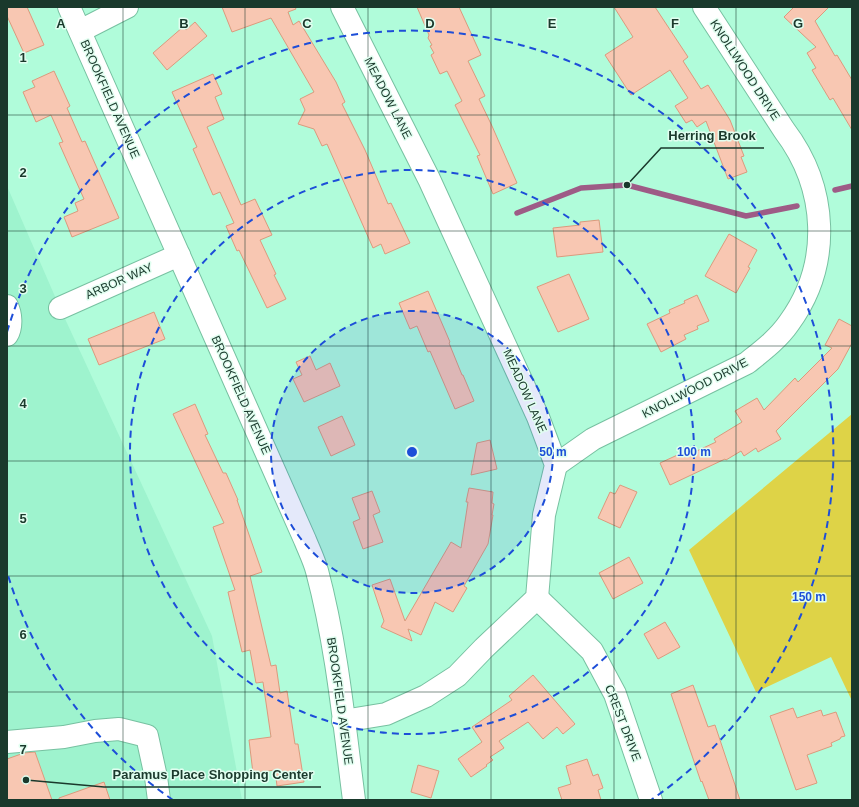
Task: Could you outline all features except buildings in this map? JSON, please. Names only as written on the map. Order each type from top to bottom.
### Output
[{"type":"street","name":"BROOKFIELD AVENUE","points":[[69,7],[317,570],[340,684],[343,720],[354,800]]},
{"type":"street","points":[[80,31],[127,7]]},
{"type":"street","name":"MEADOW LANE","points":[[342,7],[429,179],[538,417],[556,465]]},
{"type":"street","name":"KNOLLWOOD DRIVE","points":[[556,465],[593,439],[747,363],[769,346],[789,324],[804,298],[814,272],[819,245],[820,217],[815,190],[807,167],[795,145],[704,7]]},
{"type":"street","name":"ARBOR WAY","points":[[60,308],[179,255]]},
{"type":"street","points":[[7,306],[9,311],[10,330],[7,335]]},
{"type":"street","points":[[343,720],[386,714],[426,696],[457,676],[484,648],[538,598],[544,516],[556,465]]},
{"type":"street","name":"CREST DRIVE","points":[[538,598],[592,651],[615,694],[652,800]]},
{"type":"street","points":[[7,742],[64,737],[95,731],[120,729],[147,736],[156,777],[159,800]]},
{"type":"shaded area","points":[[7,186],[60,308],[212,636],[242,800],[7,800]]},
{"type":"shaded area","points":[[852,414],[852,701],[831,657],[756,692],[689,550]]},
{"type":"waterway","points":[[517,213],[581,188],[627,185],[746,216],[797,206]]},
{"type":"waterway","points":[[835,190],[852,186]]},
{"type":"place","name":"Herring Brook","points":[[627,185]]},
{"type":"place","name":"Paramus Place Shopping Center","points":[[26,780]]}]
